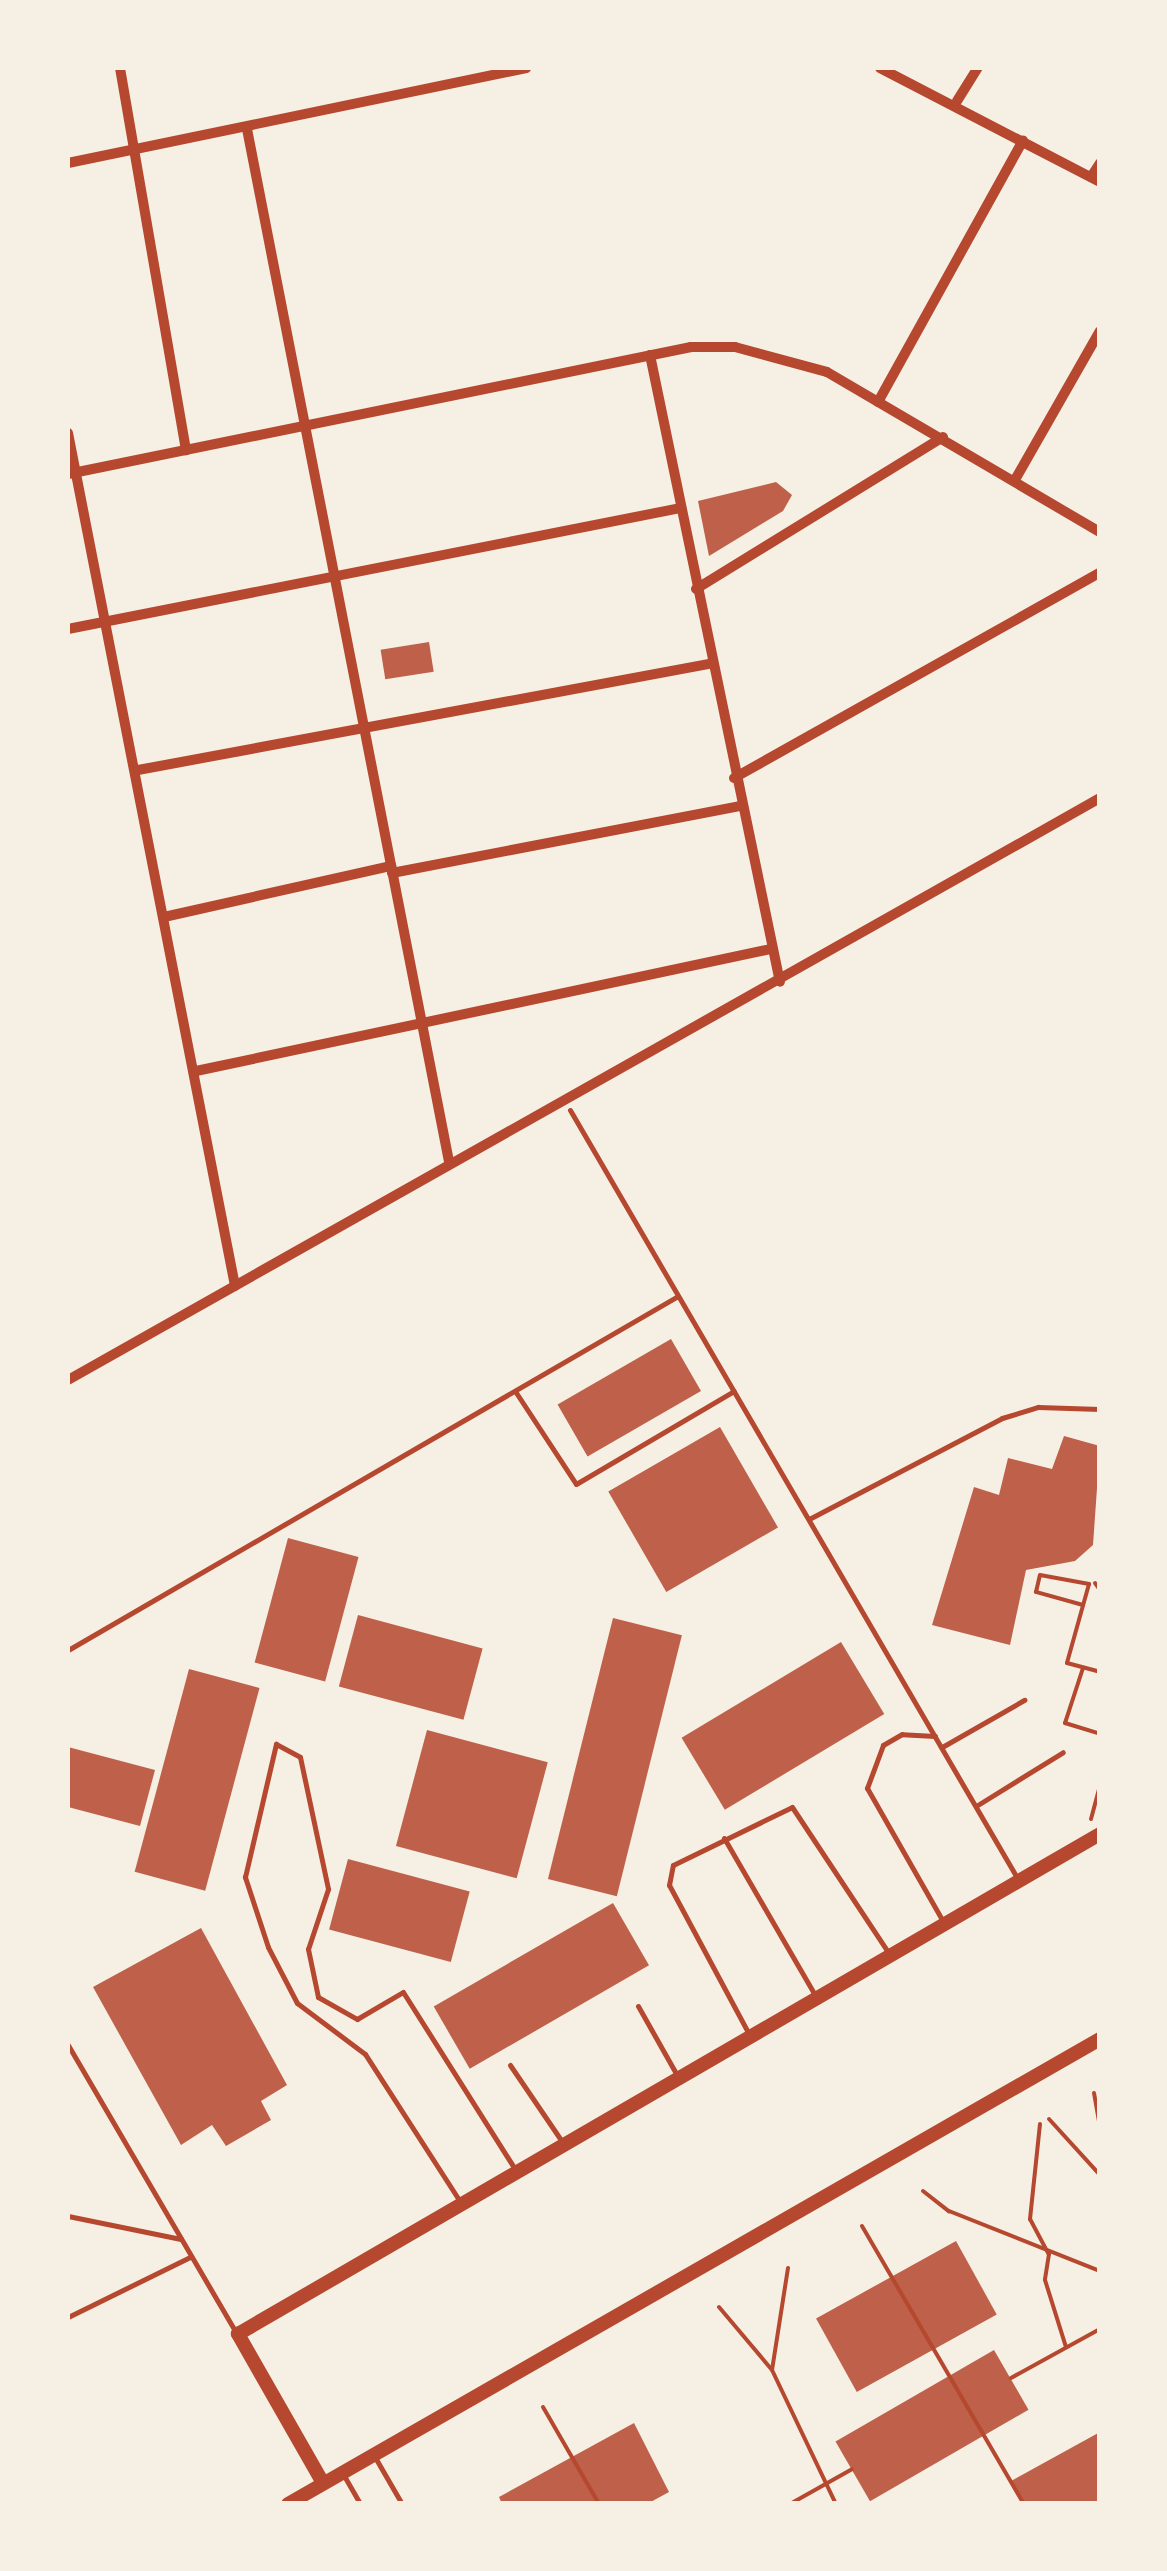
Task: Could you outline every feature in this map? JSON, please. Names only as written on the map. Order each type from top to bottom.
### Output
[{"type":"street","points":[[120,68],[138,148],[186,450]]},
{"type":"street","points":[[68,164],[526,68]]},
{"type":"street","points":[[880,68],[957,101],[1095,180],[1100,163]]},
{"type":"street","points":[[957,101],[978,68]]},
{"type":"street","points":[[247,129],[330,580],[364,728],[448,1161]]},
{"type":"street","points":[[878,402],[1022,140]]},
{"type":"street","points":[[1016,478],[1100,331]]},
{"type":"street","points":[[71,473],[691,346],[780,353],[943,437],[1100,532]]},
{"type":"street","points":[[650,356],[710,664],[780,982]]},
{"type":"street","points":[[68,434],[71,473],[138,770],[234,1286]]},
{"type":"street","points":[[696,590],[943,437]]},
{"type":"street","points":[[68,628],[330,580],[681,508]]},
{"type":"street","points":[[734,778],[1100,573]]},
{"type":"street","points":[[138,770],[710,664]]},
{"type":"street","points":[[68,1380],[448,1161],[780,982],[1100,798]]},
{"type":"street","points":[[164,917],[392,870],[740,806]]},
{"type":"street","points":[[196,1071],[771,949]]},
{"type":"street","points":[[564,1098],[570,1110]]},
{"type":"street","points":[[323,2483],[238,2334],[1100,1834]]},
{"type":"street","points":[[288,2504],[1100,2039]]},
{"type":"lane","points":[[570,1110],[1020,1883]]},
{"type":"lane","points":[[68,1650],[678,1296]]},
{"type":"lane","points":[[515,1391],[576,1484],[734,1392]]},
{"type":"lane","points":[[809,1519],[1002,1418],[1038,1407],[1100,1409]]},
{"type":"lane","points":[[942,1747],[1024,1700]]},
{"type":"lane","points":[[935,1736],[902,1734],[883,1745],[866,1788],[946,1926]]},
{"type":"lane","points":[[462,2205],[364,2054],[297,2003],[268,1948],[245,1877],[276,1744],[300,1756],[328,1890],[308,1950],[318,1997],[357,2019],[403,1992],[517,2173]]},
{"type":"lane","points":[[976,1806],[1063,1752]]},
{"type":"lane","points":[[752,2038],[668,1875],[724,1838],[782,1806],[801,1813],[891,1957]]},
{"type":"lane","points":[[724,1838],[818,1999]]},
{"type":"lane","points":[[638,2006],[680,2079]]},
{"type":"lane","points":[[68,2045],[238,2334]]},
{"type":"lane","points":[[510,2065],[565,2146]]},
{"type":"lane","points":[[68,2216],[181,2239]]},
{"type":"lane","points":[[68,2317],[191,2256]]},
{"type":"lane","points":[[372,2453],[402,2504]]},
{"type":"lane","points":[[341,2472],[360,2504]]},
{"type":"path","points":[[1083,1605],[1036,1592],[1040,1574],[1094,1582],[1100,1590]]},
{"type":"path","points":[[1094,1582],[1083,1605],[1067,1663],[1098,1672],[1100,1663]]},
{"type":"path","points":[[1083,1668],[1064,1723],[1100,1734]]},
{"type":"path","points":[[1094,2093],[1100,2128]]},
{"type":"path","points":[[1049,2119],[1100,2175]]},
{"type":"path","points":[[1040,2124],[1030,2219],[1049,2254],[1045,2280],[1066,2347]]},
{"type":"path","points":[[923,2191],[1049,2254],[1100,2271]]},
{"type":"path","points":[[862,2226],[1024,2504]]},
{"type":"path","points":[[772,2370],[788,2268]]},
{"type":"path","points":[[719,2307],[772,2370],[836,2504]]},
{"type":"path","points":[[1010,2378],[1100,2328]]},
{"type":"path","points":[[543,2406],[599,2504]]},
{"type":"path","points":[[790,2504],[852,2470]]},
{"type":"building","points":[[776,482],[792,495],[783,511],[709,556],[698,501]]},
{"type":"building","points":[[429,642],[434,672],[385,679],[381,650]]},
{"type":"building","points":[[671,1339],[701,1391],[588,1456],[558,1404]]},
{"type":"building","points":[[720,1427],[778,1527],[666,1592],[608,1492]]},
{"type":"building","points":[[1064,1436],[1100,1446],[1093,1545],[1075,1561],[1026,1570],[1010,1645],[932,1625],[974,1487],[999,1495],[1008,1458],[1052,1469]]},
{"type":"building","points":[[288,1538],[359,1557],[325,1681],[255,1663]]},
{"type":"building","points":[[358,1615],[483,1648],[463,1720],[339,1686]]},
{"type":"building","points":[[613,1618],[682,1635],[617,1896],[548,1879]]},
{"type":"building","points":[[841,1642],[884,1714],[725,1810],[682,1738]]},
{"type":"building","points":[[189,1669],[260,1688],[205,1891],[135,1872]]},
{"type":"building","points":[[427,1730],[548,1762],[517,1878],[396,1846]]},
{"type":"building","points":[[68,1747],[155,1770],[140,1826],[68,1807]]},
{"type":"building","points":[[348,1859],[470,1892],[451,1962],[329,1930]]},
{"type":"building","points":[[613,1903],[649,1965],[470,2069],[434,2007]]},
{"type":"building","points":[[201,1928],[287,2085],[261,2101],[271,2120],[226,2146],[212,2125],[181,2145],[93,1987]]},
{"type":"building","points":[[956,2241],[997,2314],[857,2392],[816,2319]]},
{"type":"building","points":[[994,2350],[1028,2410],[870,2501],[836,2442]]},
{"type":"building","points":[[634,2423],[669,2492],[647,2504],[502,2504],[499,2497]]},
{"type":"building","points":[[1100,2432],[1100,2504],[1024,2504],[1011,2481]]}]
